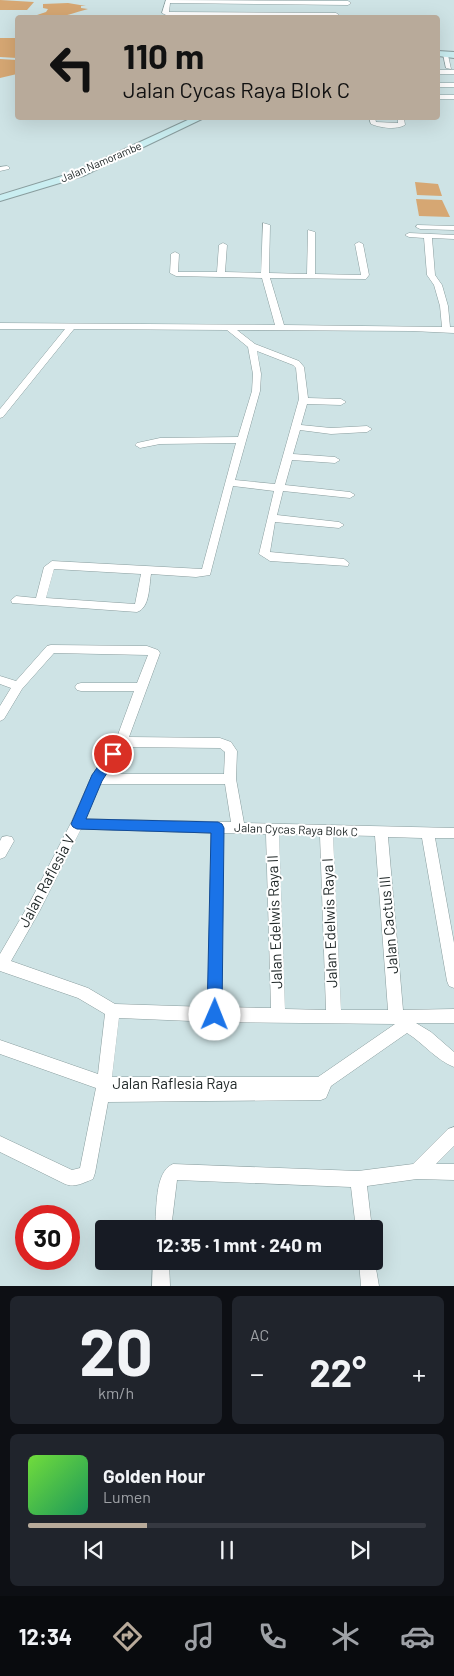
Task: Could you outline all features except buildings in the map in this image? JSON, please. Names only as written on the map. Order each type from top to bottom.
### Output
[{"type":"main road","name":"Jalan Namorambe","points":[[0,198],[79,174],[195,120]]},
{"type":"street","points":[[191,15],[166,14],[167,1],[349,1]]},
{"type":"street","points":[[336,15],[349,1]]},
{"type":"street","points":[[446,55],[451,70]]},
{"type":"street","points":[[440,85],[454,85]]},
{"type":"street","points":[[440,97],[454,97]]},
{"type":"street","points":[[344,120],[345,125]]},
{"type":"street","points":[[372,120],[372,122],[379,125],[402,125],[401,120]]},
{"type":"street","points":[[266,225],[265,275],[280,327]]},
{"type":"street","points":[[420,227],[454,228]]},
{"type":"street","points":[[311,232],[312,276]]},
{"type":"street","points":[[408,235],[454,237]]},
{"type":"street","points":[[0,326],[412,328],[450,330],[438,284],[431,275],[428,236]]},
{"type":"street","points":[[175,254],[175,274],[364,276],[360,244]]},
{"type":"street","points":[[221,274],[223,245]]},
{"type":"street","points":[[1,414],[72,327]]},
{"type":"street","points":[[229,327],[252,346],[298,365],[303,401],[271,518],[264,552],[266,556],[344,563]]},
{"type":"street","points":[[40,602],[49,567],[52,565],[206,572],[256,390],[257,374],[252,346]]},
{"type":"street","points":[[303,401],[341,402]]},
{"type":"street","points":[[296,426],[330,431],[367,429]]},
{"type":"street","points":[[140,445],[160,441],[242,440]]},
{"type":"street","points":[[288,457],[335,460]]},
{"type":"street","points":[[229,483],[350,495]]},
{"type":"street","points":[[271,518],[339,526]]},
{"type":"street","points":[[16,600],[136,608],[140,605],[147,570]]},
{"type":"street","name":"Jalan Raflesia V","points":[[1,965],[34,908],[77,824],[96,779],[121,742],[154,654],[151,651],[54,648],[46,653],[18,686]]},
{"type":"street","points":[[0,680],[18,686],[0,716]]},
{"type":"street","points":[[81,687],[142,687]]},
{"type":"street","points":[[121,742],[224,743],[231,751],[230,779],[238,828]]},
{"type":"street","points":[[96,779],[230,779]]},
{"type":"street","name":"Jalan Cycas Raya Blok C","points":[[77,824],[454,833]]},
{"type":"street","points":[[215,1015],[218,828]]},
{"type":"street","name":"Jalan Edelwis Raya II","points":[[272,828],[278,1015]]},
{"type":"street","name":"Jalan Edelwis Raya I","points":[[326,830],[334,1017]]},
{"type":"street","name":"Jalan Cactus III","points":[[381,832],[401,1021]]},
{"type":"street","points":[[427,832],[454,981]]},
{"type":"street","points":[[0,853],[7,841]]},
{"type":"street","points":[[1,965],[83,993],[113,1011],[215,1015],[278,1015],[401,1021],[454,1016]]},
{"type":"street","points":[[0,1144],[70,1178],[79,1177],[87,1173],[102,1090],[113,1011]]},
{"type":"street","points":[[401,1021],[426,1037],[443,1053],[454,1060]]},
{"type":"street","name":"Jalan Raflesia Raya","points":[[0,1047],[102,1090],[188,1089],[314,1094],[321,1093],[326,1081],[393,1032],[401,1021]]},
{"type":"street","points":[[418,1171],[454,1135]]},
{"type":"street","points":[[164,1220],[168,1178],[173,1172],[358,1179],[418,1171],[454,1172]]},
{"type":"street","points":[[358,1179],[363,1220]]},
{"type":"street","points":[[161,1270],[161,1286]]},
{"type":"street","points":[[368,1270],[370,1286]]},
{"type":"shaded area","points":[[0,0],[34,2],[27,10],[0,10]]},
{"type":"shaded area","points":[[68,3],[86,6],[81,6],[81,8],[88,9],[66,15],[37,15],[46,12],[48,9],[43,8],[43,4]]},
{"type":"shaded area","points":[[0,38],[15,38],[15,58],[0,57]]},
{"type":"shaded area","points":[[0,59],[15,60],[15,74],[0,78]]},
{"type":"shaded area","points":[[415,182],[438,184],[442,196],[417,195]]},
{"type":"shaded area","points":[[416,199],[442,200],[450,217],[419,216]]},
{"type":"route","points":[[113,754],[96,779],[77,824],[218,828],[215,1015]]}]
